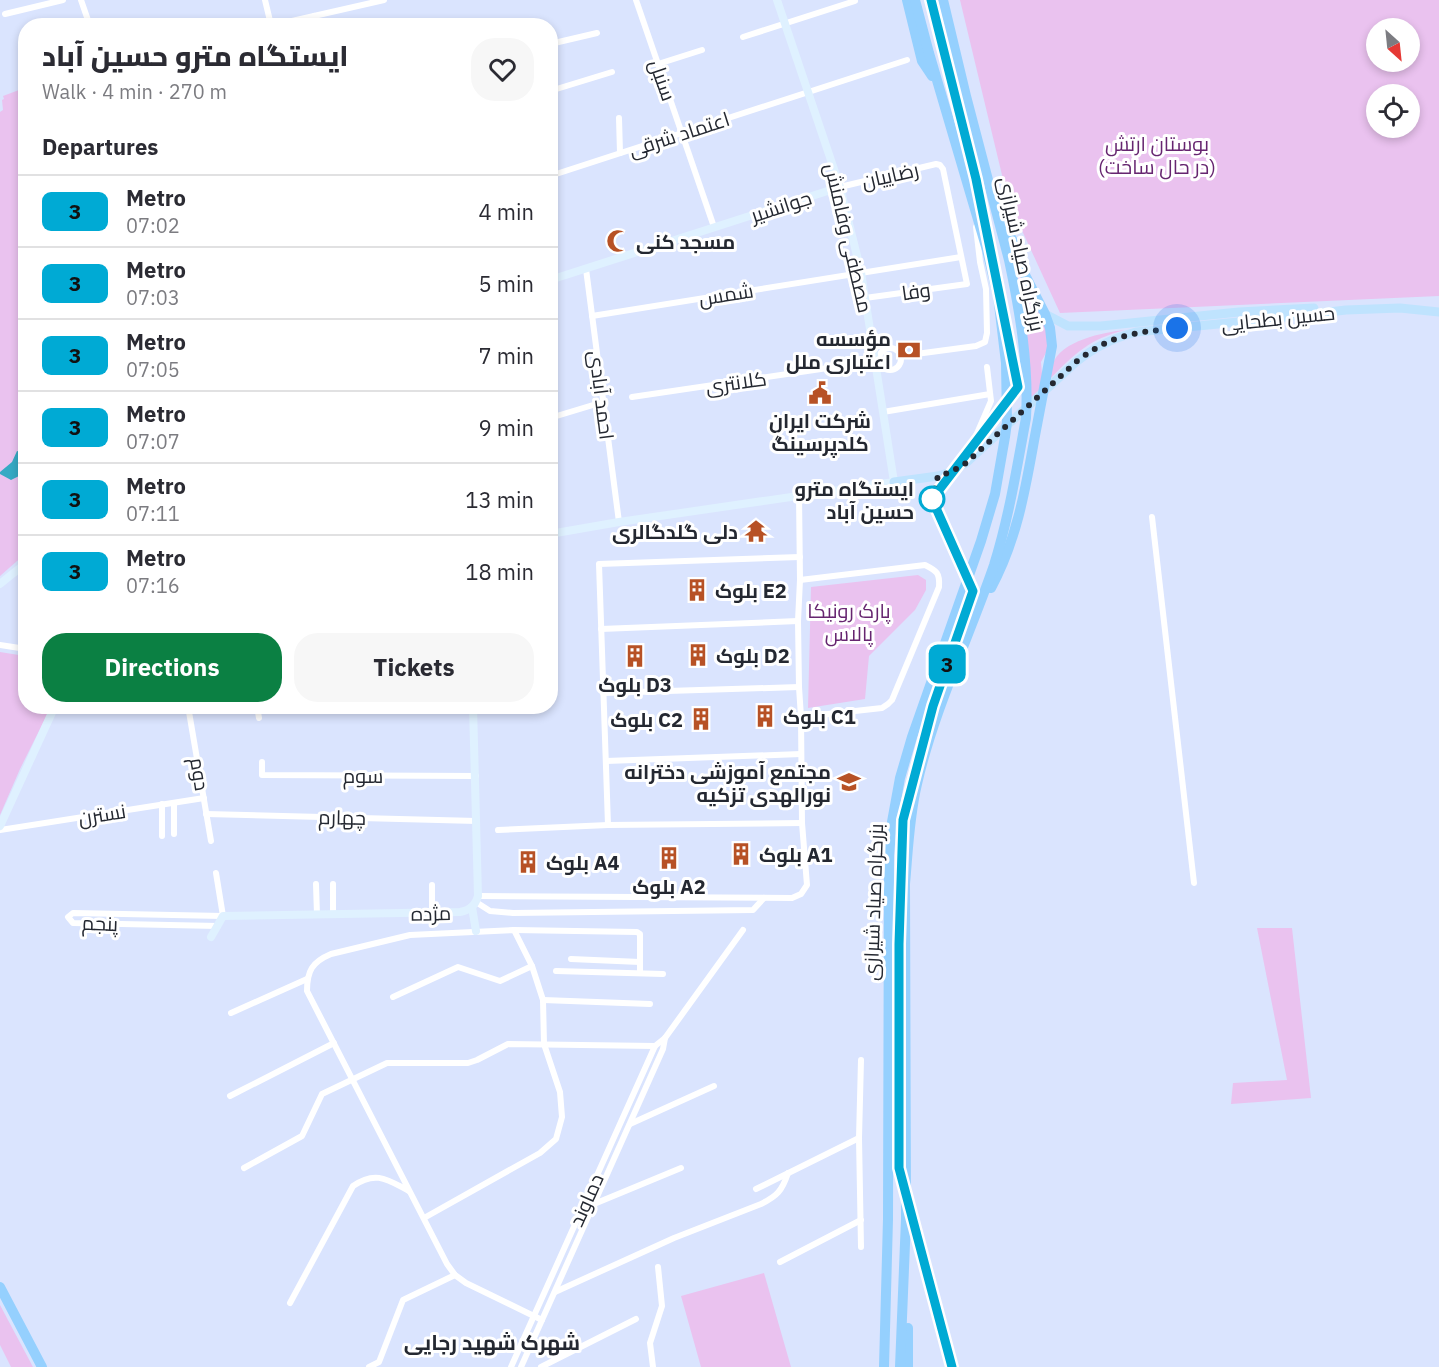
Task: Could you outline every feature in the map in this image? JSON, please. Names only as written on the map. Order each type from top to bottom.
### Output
[{"type":"highway","points":[[907,0],[922,61],[938,85]]},
{"type":"highway","name":"بزرگراه صیاد شیرازی","points":[[884,1367],[888,1219],[892,822],[900,778],[912,737],[981,541],[995,494],[1007,422],[1006,363],[998,296],[987,250],[915,0]]},
{"type":"highway","name":"بزرگراه صیاد شیرازی","points":[[900,1367],[906,1219],[905,892],[909,829],[916,785],[929,740],[994,565],[1007,521],[1027,402],[1023,342],[1009,260],[943,0]]},
{"type":"highway","points":[[973,622],[1001,570],[1017,525],[1052,346],[1050,328],[1045,314],[1021,267],[1014,243],[994,206]]},
{"type":"highway","points":[[906,1219],[908,1367]]},
{"type":"highway","points":[[0,1287],[42,1367]]},
{"type":"main road","name":"مصطفی وفامنش","points":[[777,0],[840,187],[861,272],[894,482]]},
{"type":"main road","name":"جوانشیر","points":[[558,278],[840,187]]},
{"type":"main road","points":[[1045,314],[1068,326],[1101,326],[1239,312],[1326,308],[1346,310]]},
{"type":"main road","name":"حسین بطحایی","points":[[894,482],[938,476],[951,472],[966,463],[1076,362],[1097,346],[1121,336],[1136,332],[1259,321],[1346,310],[1400,308],[1439,312]]},
{"type":"main road","points":[[558,533],[894,482]]},
{"type":"main road","points":[[0,584],[18,569]]},
{"type":"main road","points":[[0,828],[51,714]]},
{"type":"main road","name":"مژده","points":[[223,916],[467,911],[475,902],[477,821],[473,714]]},
{"type":"main road","points":[[475,902],[476,932]]},
{"type":"main road","points":[[211,937],[223,916]]},
{"type":"street","points":[[5,14],[63,0]]},
{"type":"street","points":[[81,0],[87,18]]},
{"type":"street","points":[[265,0],[269,18]]},
{"type":"street","points":[[304,18],[384,0]]},
{"type":"street","name":"سنبل","points":[[636,0],[714,227]]},
{"type":"street","points":[[743,37],[855,1]]},
{"type":"street","points":[[558,42],[597,33]]},
{"type":"street","points":[[658,64],[702,50]]},
{"type":"street","name":"اعتماد شرقی","points":[[558,173],[907,60]]},
{"type":"street","points":[[558,89],[612,72]]},
{"type":"street","points":[[619,118],[621,153]]},
{"type":"street","name":"رضاییان","points":[[840,187],[936,164],[940,165],[944,169],[961,257]]},
{"type":"street","points":[[900,356],[981,345],[987,338],[986,289],[980,262],[974,211]]},
{"type":"street","name":"شمس","points":[[592,316],[961,257]]},
{"type":"street","name":"وفا","points":[[865,298],[967,284],[961,257]]},
{"type":"street","name":"احمد آبادی","points":[[586,269],[619,522]]},
{"type":"street","points":[[873,351],[894,349],[897,350],[901,360],[892,370],[876,372]]},
{"type":"street","points":[[884,350],[879,355],[879,362],[888,370]]},
{"type":"street","name":"کلانتری","points":[[632,397],[874,361]]},
{"type":"street","points":[[972,445],[991,401],[987,367]]},
{"type":"street","points":[[883,412],[990,394]]},
{"type":"street","points":[[558,416],[603,402]]},
{"type":"street","points":[[475,902],[792,898],[801,894],[807,885],[802,823],[799,687],[799,495]]},
{"type":"street","points":[[1152,517],[1194,883]]},
{"type":"street","points":[[608,825],[599,564],[800,557]]},
{"type":"street","points":[[800,580],[925,565],[935,570],[940,579],[939,587],[892,700],[888,704],[882,708],[801,717]]},
{"type":"street","points":[[601,628],[798,621]]},
{"type":"street","points":[[0,645],[18,647]]},
{"type":"street","points":[[603,693],[799,687]]},
{"type":"street","name":"دوم","points":[[189,714],[211,841]]},
{"type":"street","points":[[258,714],[259,718]]},
{"type":"street","points":[[606,761],[801,754]]},
{"type":"street","name":"سوم","points":[[262,762],[262,775],[476,776]]},
{"type":"street","name":"نسترن","points":[[0,828],[204,798]]},
{"type":"street","points":[[174,803],[174,834]]},
{"type":"street","points":[[162,804],[162,836]]},
{"type":"street","name":"چهارم","points":[[206,814],[477,821]]},
{"type":"street","points":[[498,830],[608,825],[802,823]]},
{"type":"street","points":[[216,873],[223,916]]},
{"type":"street","points":[[316,884],[317,915]]},
{"type":"street","points":[[333,884],[333,914]]},
{"type":"street","points":[[432,885],[432,913]]},
{"type":"street","points":[[475,902],[490,911],[513,913],[753,910],[764,898]]},
{"type":"street","name":"پنجم","points":[[218,926],[73,923],[68,917],[73,913],[223,916]]},
{"type":"street","points":[[424,1218],[540,1153],[556,1140],[562,1117],[560,1092],[544,1044],[543,1000],[532,966],[514,930]]},
{"type":"street","points":[[542,1320],[466,1283],[455,1275],[447,1264],[307,991],[307,979],[311,968],[320,959],[331,954],[410,935],[514,930],[637,932],[640,934],[640,973]]},
{"type":"street","name":"دماوند","points":[[511,1367],[655,1046],[665,1038],[743,930]]},
{"type":"street","points":[[571,959],[640,962]]},
{"type":"street","points":[[393,997],[458,967],[500,981],[532,966]]},
{"type":"street","points":[[556,971],[663,974]]},
{"type":"street","points":[[231,1013],[307,979]]},
{"type":"street","points":[[543,1000],[650,1004]]},
{"type":"street","name":"دماوند","points":[[521,1367],[663,1049],[665,1038]]},
{"type":"street","points":[[230,1096],[334,1043]]},
{"type":"street","points":[[244,1168],[302,1136],[322,1094],[387,1063],[468,1063],[508,1044],[655,1046]]},
{"type":"street","points":[[861,1060],[859,1138],[861,1247]]},
{"type":"street","points":[[630,1124],[714,1086]]},
{"type":"street","points":[[756,1189],[859,1138]]},
{"type":"street","points":[[586,1200],[594,1204],[681,1168]]},
{"type":"street","points":[[546,1289],[554,1293],[674,1238],[774,1198],[783,1187],[788,1173]]},
{"type":"street","points":[[290,1303],[353,1186],[363,1179],[375,1177],[387,1179],[410,1191]]},
{"type":"street","points":[[780,1262],[861,1220]]},
{"type":"street","points":[[653,1367],[650,1343],[662,1306],[658,1267]]},
{"type":"street","points":[[369,1367],[379,1362],[403,1300],[455,1275]]},
{"type":"street","points":[[542,1367],[636,1319]]},
{"type":"green space","name":"بوستان ارتش (در حال ساخت)","points":[[960,0],[1439,0],[1439,296],[1060,313],[1008,200]]},
{"type":"green space","points":[[18,90],[18,560],[0,576],[0,112],[3,110],[3,96]]},
{"type":"green space","points":[[1011,244],[1045,321],[1048,349],[1041,362],[1043,387],[1031,398],[1025,320]]},
{"type":"green space","points":[[1125,330],[1102,338],[1084,348],[1050,379],[1053,364],[1064,349],[1084,339]]},
{"type":"green space","name":"پارک رونیکا پالاس","points":[[918,575],[926,580],[926,590],[915,610],[869,656],[865,699],[808,708],[811,587]]},
{"type":"green space","points":[[0,652],[18,655],[18,714],[48,714],[0,815]]},
{"type":"green space","points":[[1257,928],[1292,928],[1311,1098],[1231,1104],[1233,1083],[1287,1080]]},
{"type":"green space","points":[[764,1273],[791,1367],[701,1367],[681,1296]]},
{"type":"green space","points":[[0,1305],[33,1367],[11,1367],[0,1345]]},
{"type":"water","points":[[18,451],[18,476],[11,480],[0,472],[12,462]]},
{"type":"metro line","name":"3","points":[[931,0],[976,179],[1018,387],[932,499],[973,591],[933,706],[903,820],[899,944],[899,1168],[952,1367]]},
{"type":"place","name":"مسجد کنی","points":[[618,241]]},
{"type":"place","name":"مؤسسه اعتباری ملل","points":[[909,350]]},
{"type":"place","name":"شرکت ایران کلدپرسینگ","points":[[820,393]]},
{"type":"place","name":"ایستگاه مترو حسین آباد","points":[[932,499]]},
{"type":"place","name":"دلی گلدگالری","points":[[756,531]]},
{"type":"place","name":"بلوک E2","points":[[697,590]]},
{"type":"place","name":"بلوک D2","points":[[698,655]]},
{"type":"place","name":"بلوک D3","points":[[635,656]]},
{"type":"place","name":"بلوک C1","points":[[765,716]]},
{"type":"place","name":"بلوک C2","points":[[701,719]]},
{"type":"place","name":"مجتمع آموزشی دخترانه نورالهدی تزکیه","points":[[849,782]]},
{"type":"place","name":"بلوک A1","points":[[741,854]]},
{"type":"place","name":"بلوک A2","points":[[669,858]]},
{"type":"place","name":"بلوک A4","points":[[528,862]]},
{"type":"district","name":"شهرک شهید رجایی","points":[[492,1342]]},
{"type":"route","points":[[932,499],[938,476],[951,472],[966,463],[1090,351],[1104,343],[1136,332],[1177,328]]}]
